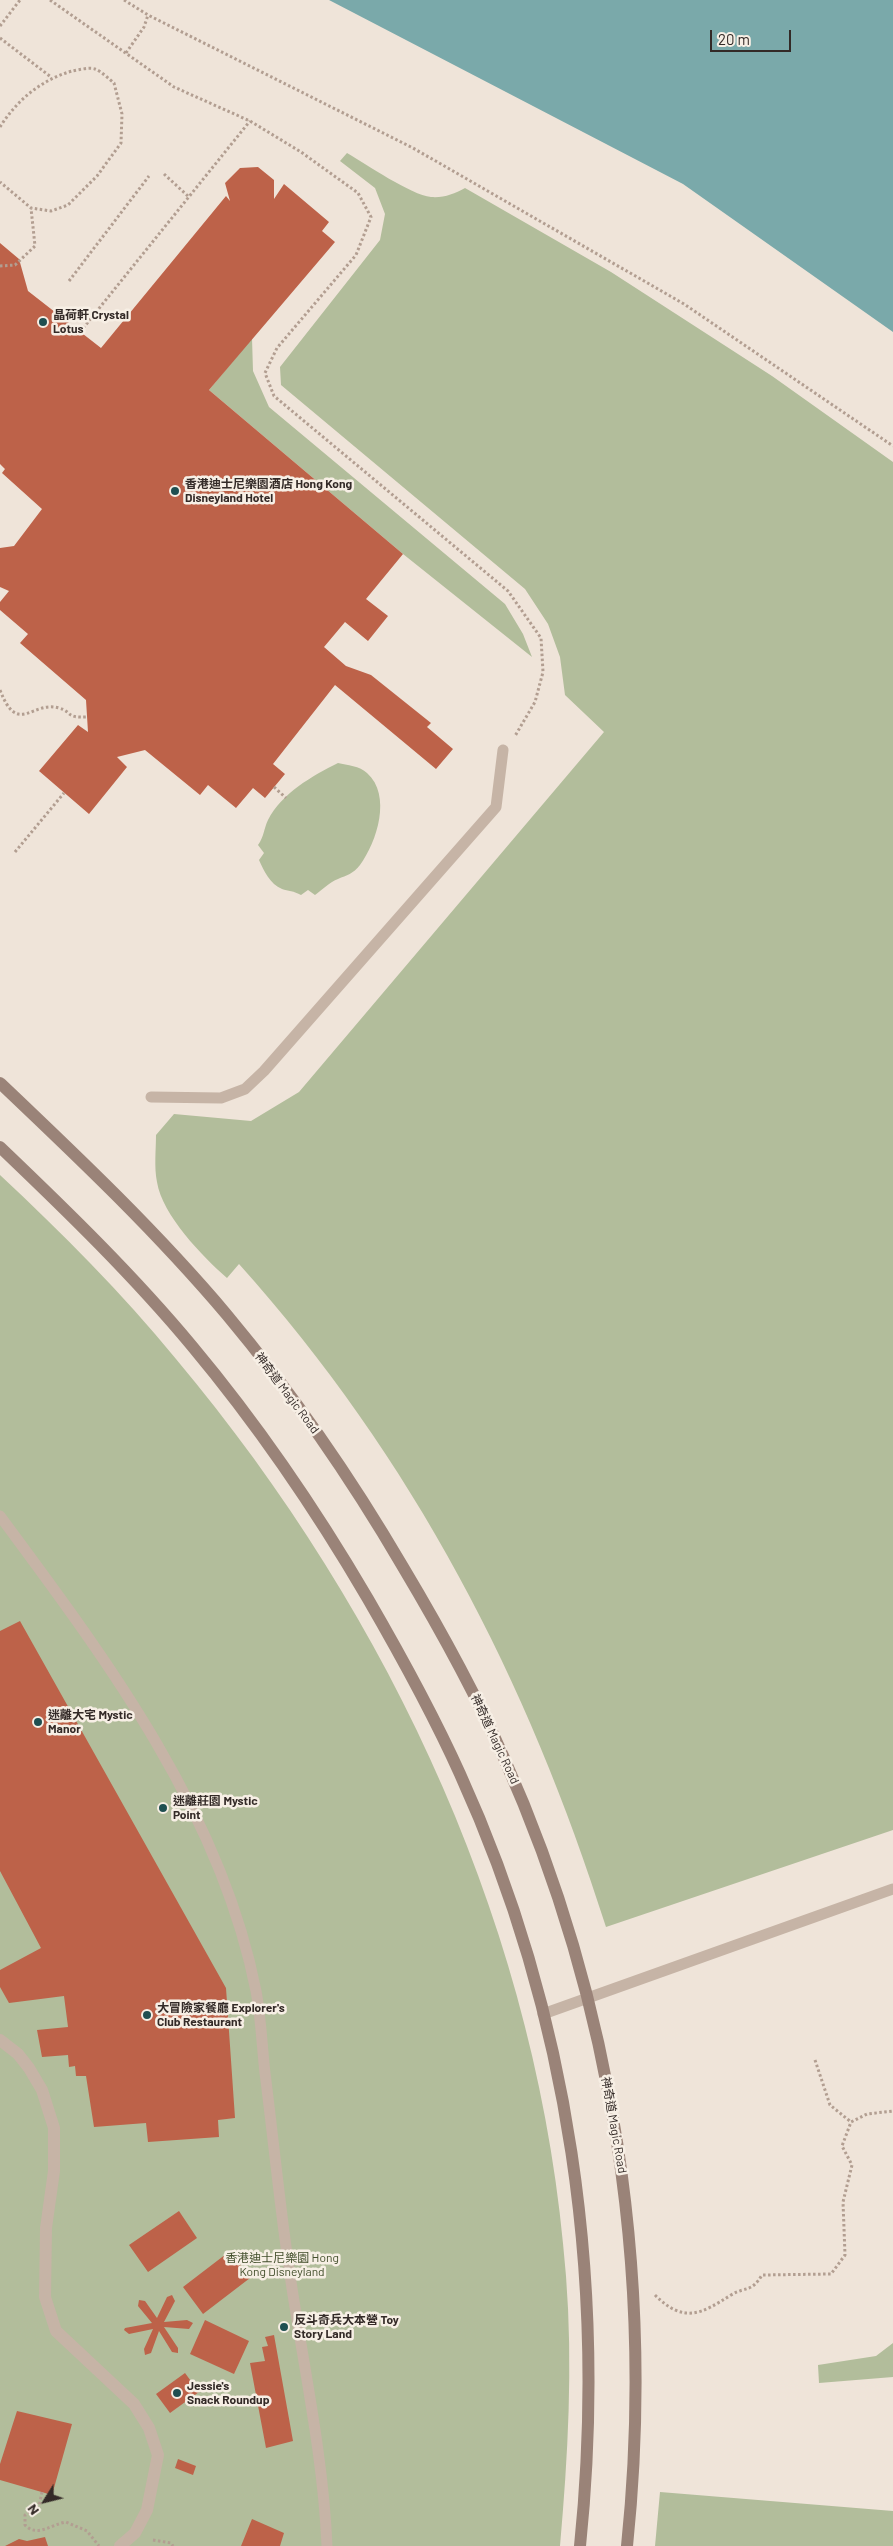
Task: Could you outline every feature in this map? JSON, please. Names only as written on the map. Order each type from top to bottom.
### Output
[{"type":"street","name":"神奇道 Magic Road","points":[[0,1083],[127,1205],[221,1308],[318,1433],[372,1515],[436,1623],[472,1690],[504,1758],[534,1828],[559,1900],[588,1998],[614,2122],[626,2196],[633,2272],[636,2348],[636,2424],[627,2546]]},
{"type":"street","points":[[0,1147],[94,1237],[192,1345],[280,1460],[333,1540],[395,1645],[430,1710],[462,1777],[512,1906],[543,2014],[568,2129],[579,2202],[586,2275],[590,2351],[589,2423],[580,2546]]},
{"type":"street","points":[[0,2040],[18,2054],[29,2068],[42,2090],[54,2128],[54,2171],[46,2228],[45,2298],[56,2331],[134,2404],[149,2428],[158,2455],[147,2510],[135,2533],[120,2546]]},
{"type":"lane","points":[[151,1097],[221,1098],[245,1089],[264,1071],[496,807],[503,750]]},
{"type":"lane","points":[[0,1516],[119,1682],[185,1795],[230,1894],[256,1991],[290,2276],[325,2502],[327,2546]]},
{"type":"lane","points":[[543,2014],[893,1889]]},
{"type":"path","points":[[0,26],[20,0]]},
{"type":"path","points":[[50,0],[174,87],[250,121],[301,152],[358,193],[371,217],[356,255],[277,348],[265,374],[274,396],[508,591],[541,638],[543,672],[535,702],[519,732],[503,750]]},
{"type":"path","points":[[124,0],[148,15],[414,148],[684,304],[893,446]]},
{"type":"path","points":[[126,53],[144,27],[148,15]]},
{"type":"path","points":[[0,38],[51,77]]},
{"type":"path","points":[[0,127],[20,100],[51,77],[79,69],[95,69],[114,83],[122,114],[121,143],[97,176],[68,206],[51,211],[31,208],[0,182]]},
{"type":"path","points":[[80,332],[250,121]]},
{"type":"path","points":[[164,174],[189,197]]},
{"type":"path","points":[[69,281],[149,176]]},
{"type":"path","points":[[0,266],[15,265],[35,246],[31,208]]},
{"type":"path","points":[[0,690],[6,706],[20,714],[35,712],[47,707],[60,708],[72,718],[87,718]]},
{"type":"path","points":[[274,787],[286,798]]},
{"type":"path","points":[[15,852],[64,793]]},
{"type":"path","points":[[815,2060],[830,2105],[851,2122]]},
{"type":"path","points":[[654,2295],[673,2309],[696,2313],[718,2306],[733,2294],[747,2290],[762,2274],[831,2274],[845,2255],[843,2202],[852,2165],[842,2146],[851,2122],[867,2114],[893,2111]]},
{"type":"path","points":[[42,2492],[39,2506],[25,2515],[25,2525],[30,2530],[39,2531],[66,2522],[87,2531],[99,2546]]},
{"type":"green space","points":[[347,153],[401,185],[422,195],[431,197],[445,196],[465,188],[611,272],[772,376],[893,462],[893,1830],[606,1927],[575,1836],[540,1746],[501,1660],[458,1576],[411,1494],[359,1415],[302,1338],[239,1264],[227,1278],[185,1235],[160,1195],[156,1176],[156,1135],[174,1114],[251,1121],[299,1092],[604,732],[565,695],[560,657],[548,624],[525,589],[281,385],[280,367],[380,240],[385,214],[375,188],[340,161]]},
{"type":"green space","points":[[252,338],[253,371],[269,407],[505,604],[523,634],[532,657],[403,554],[209,390]]},
{"type":"green space","points":[[338,763],[361,769],[375,782],[379,793],[380,806],[379,819],[372,844],[355,870],[332,882],[315,895],[308,890],[301,895],[282,889],[271,881],[259,860],[264,853],[258,845],[268,820],[281,802],[298,786]]},
{"type":"green space","name":"香港迪士尼樂園 Hong Kong Disneyland","points":[[0,1175],[69,1241],[113,1287],[176,1359],[254,1459],[325,1564],[388,1674],[443,1788],[489,1905],[525,2026],[551,2150],[566,2276],[569,2344],[567,2445],[560,2546],[0,2546]]},
{"type":"green space","points":[[893,2343],[893,2377],[819,2383],[818,2365],[876,2356]]},
{"type":"green space","points":[[660,2492],[893,2511],[893,2546],[655,2546]]},
{"type":"water","points":[[329,0],[893,0],[893,332],[683,184]]},
{"type":"building","name":"香港迪士尼樂園酒店 Hong Kong Disneyland Hotel","points":[[258,167],[274,180],[274,199],[284,184],[329,222],[322,231],[335,242],[209,390],[403,554],[366,599],[388,616],[368,641],[345,622],[324,647],[346,666],[371,675],[431,723],[427,727],[453,749],[436,769],[335,685],[273,764],[285,774],[265,798],[253,788],[236,808],[208,785],[200,795],[145,750],[117,757],[127,767],[89,814],[39,771],[78,725],[88,732],[86,700],[20,643],[28,634],[0,610],[0,602],[9,591],[0,587],[0,548],[14,546],[42,509],[2,473],[5,469],[0,464],[0,243],[19,259],[28,291],[101,348],[226,196],[230,201],[225,183],[240,168]]},
{"type":"building","points":[[20,1621],[226,1988],[235,2118],[218,2120],[219,2137],[148,2142],[146,2123],[94,2127],[86,2076],[76,2076],[75,2066],[69,2067],[68,2055],[42,2057],[37,2030],[68,2027],[64,1996],[9,2003],[0,1987],[0,1970],[41,1948],[0,1871],[0,1631]]},
{"type":"building","points":[[179,2211],[197,2238],[148,2272],[129,2245]]},
{"type":"building","points":[[230,2251],[250,2278],[203,2314],[183,2287]]},
{"type":"building","points":[[172,2295],[175,2301],[164,2322],[187,2320],[193,2323],[189,2329],[164,2327],[178,2348],[178,2353],[172,2352],[159,2331],[151,2353],[145,2355],[144,2349],[153,2329],[129,2334],[124,2330],[125,2328],[152,2323],[138,2306],[139,2300],[145,2301],[157,2318],[167,2297]]},
{"type":"building","points":[[205,2320],[249,2341],[234,2374],[190,2354]]},
{"type":"building","points":[[274,2335],[293,2441],[266,2448],[250,2363],[265,2361],[262,2347],[268,2346],[265,2337]]},
{"type":"building","name":"Jessie's Snack Roundup","points":[[185,2373],[199,2392],[170,2413],[156,2394]]},
{"type":"building","points":[[17,2411],[72,2424],[52,2495],[0,2480],[0,2464]]},
{"type":"building","points":[[178,2459],[196,2466],[193,2475],[175,2468]]},
{"type":"building","points":[[252,2519],[284,2533],[280,2546],[241,2546]]},
{"type":"building","points":[[45,2537],[48,2546],[5,2546],[19,2539],[27,2541]]},
{"type":"place","name":"晶荷軒 Crystal Lotus","points":[[43,322]]},
{"type":"place","name":"香港迪士尼樂園酒店 Hong Kong Disneyland Hotel","points":[[175,491]]},
{"type":"place","name":"迷離大宅 Mystic Manor","points":[[38,1722]]},
{"type":"place","name":"迷離莊園 Mystic Point","points":[[163,1808]]},
{"type":"place","name":"大冒險家餐廳 Explorer's Club Restaurant","points":[[147,2015]]},
{"type":"place","name":"反斗奇兵大本營 Toy Story Land","points":[[284,2327]]},
{"type":"place","name":"Jessie's Snack Roundup","points":[[177,2393]]}]
